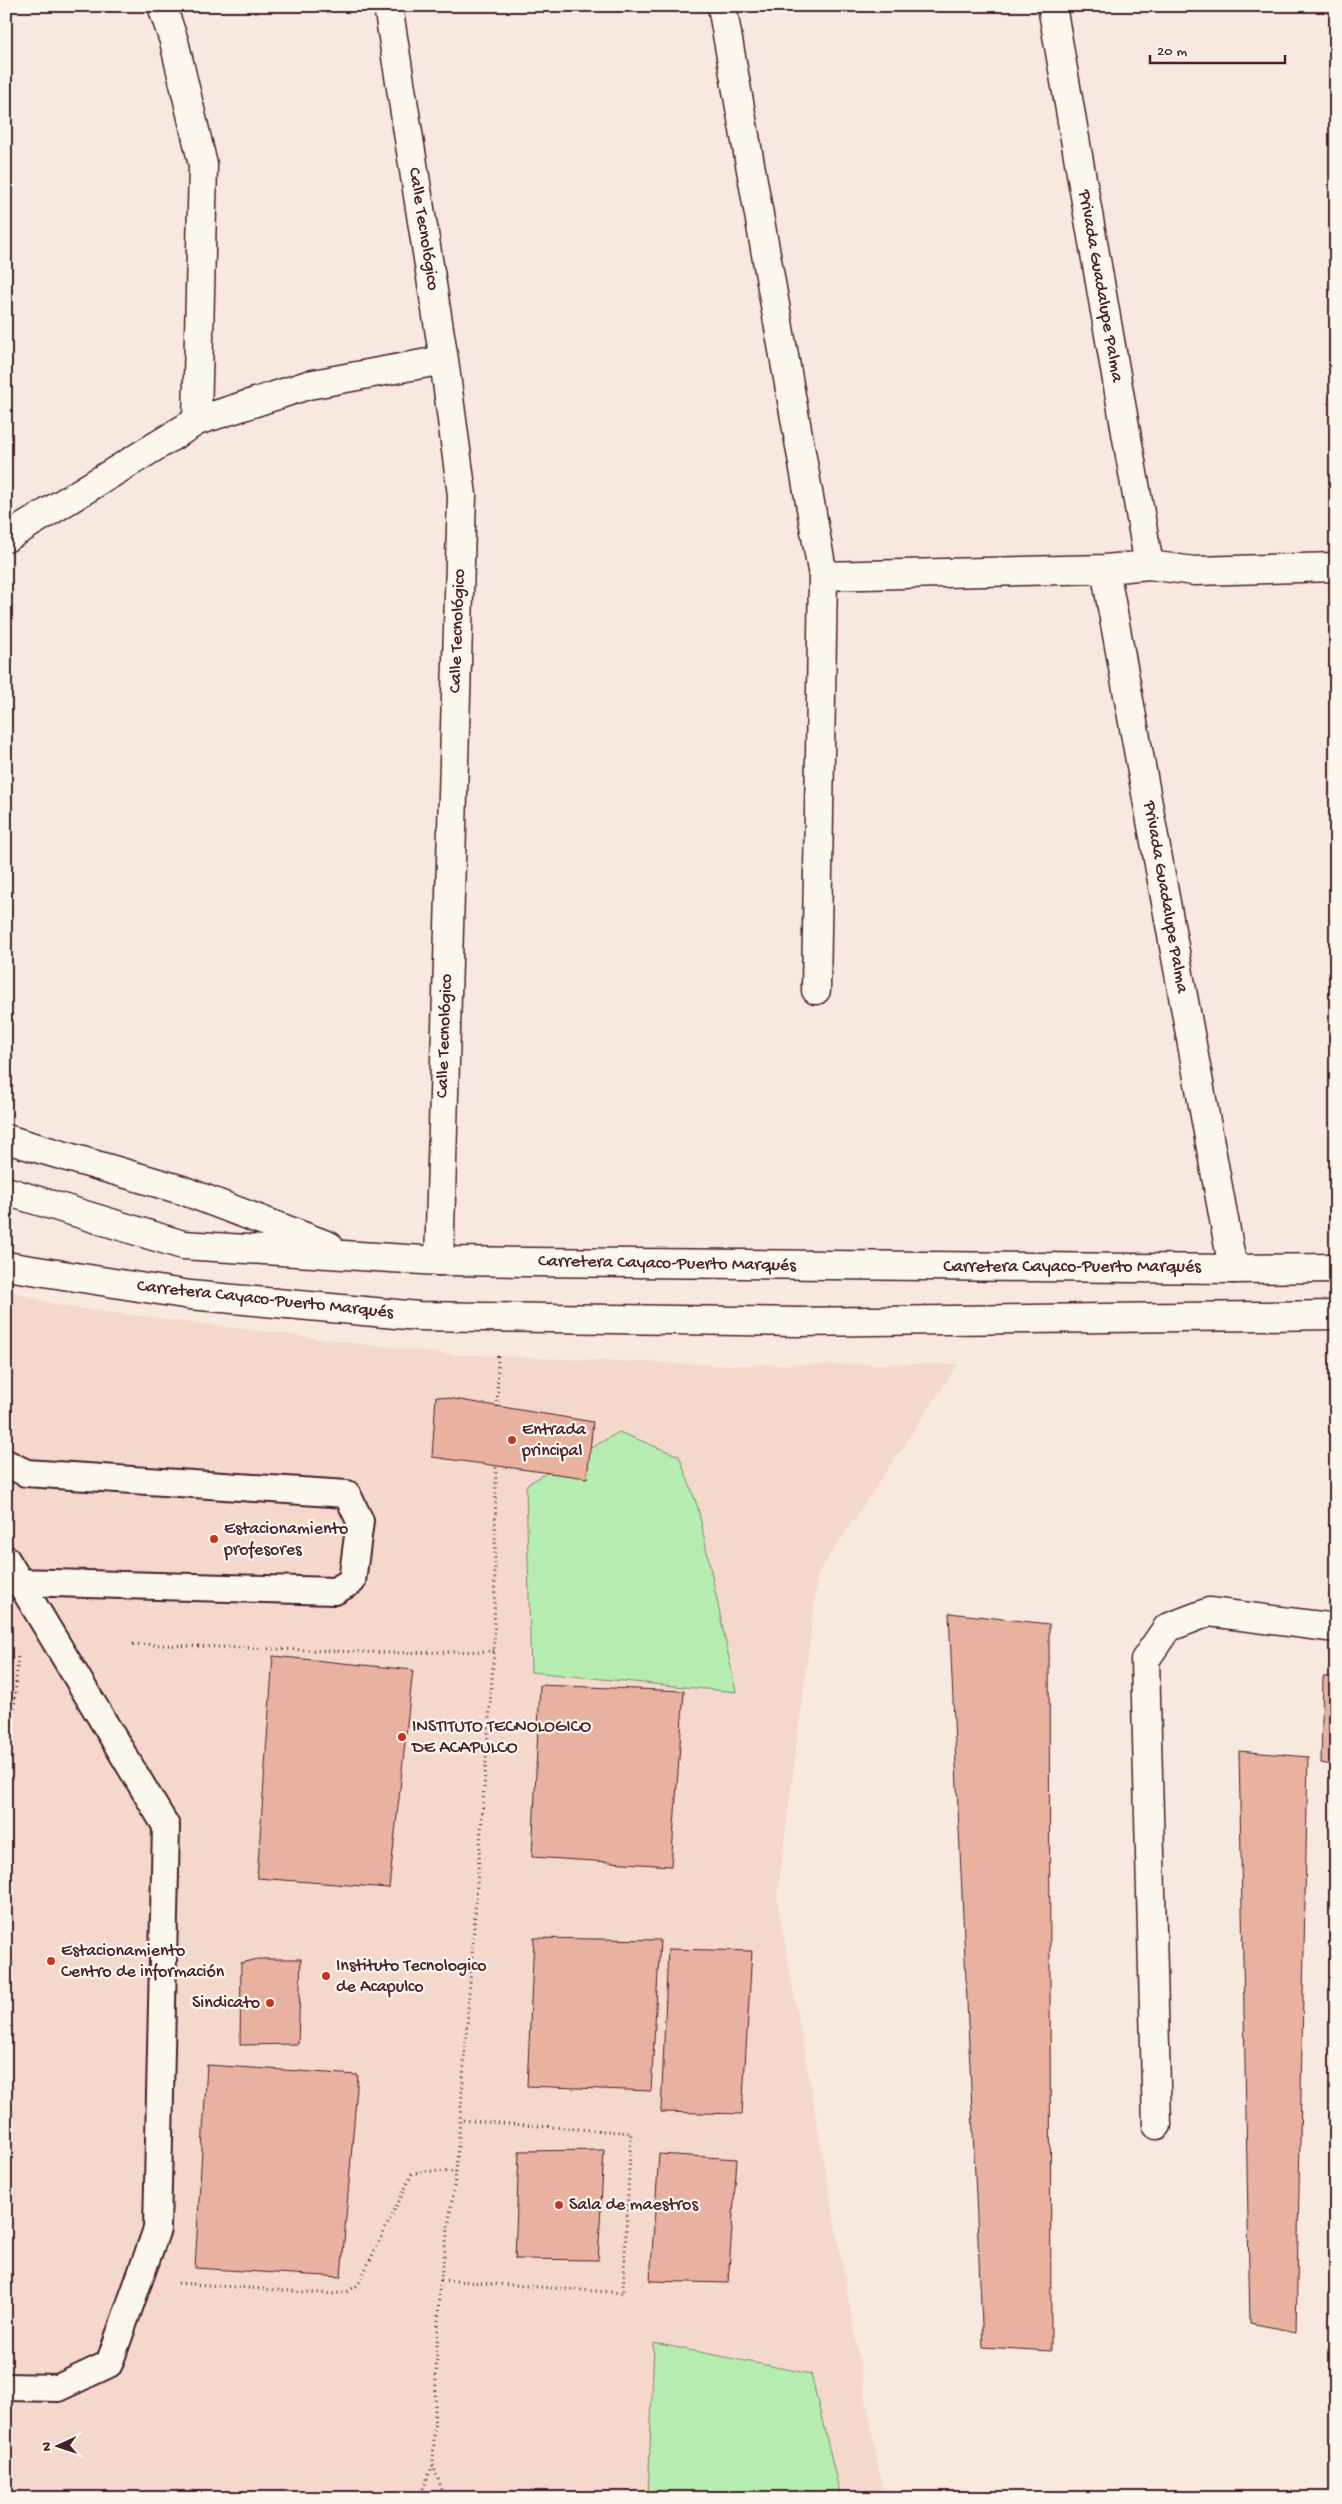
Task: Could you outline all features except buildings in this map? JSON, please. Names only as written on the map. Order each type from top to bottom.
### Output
[{"type":"street","points":[[162,6],[174,41],[203,165],[197,421]]},
{"type":"street","name":"Calle Tecnológico","points":[[388,6],[444,360],[462,495],[438,1261]]},
{"type":"street","points":[[722,6],[823,576],[816,990]]},
{"type":"street","name":"Privada Guadalupe Palma","points":[[1052,6],[1149,565]]},
{"type":"street","points":[[6,538],[197,421],[308,386],[444,360]]},
{"type":"street","points":[[823,576],[1105,569],[1149,565],[1194,571],[1336,567]]},
{"type":"street","name":"Privada Guadalupe Palma","points":[[1105,569],[1233,1269]]},
{"type":"street","points":[[6,1139],[182,1190],[354,1256]]},
{"type":"street","name":"Carretera Cayaco-Puerto Marqués","points":[[6,1191],[183,1245],[438,1261],[1233,1269],[1336,1268]]},
{"type":"street","name":"Carretera Cayaco-Puerto Marqués","points":[[6,1266],[190,1295],[418,1316],[797,1322],[1336,1315]]},
{"type":"street","points":[[1157,2124],[1145,1660],[1168,1628],[1209,1612],[1336,1628]]},
{"type":"lane","points":[[6,1463],[26,1473],[347,1494],[360,1521],[352,1581],[336,1591],[18,1582]]},
{"type":"lane","points":[[6,1559],[18,1582],[166,1826],[157,2229],[109,2364],[58,2388],[6,2387]]},
{"type":"path","points":[[497,1406],[499,1318]]},
{"type":"path","points":[[419,2498],[433,2465],[440,2280],[456,2172],[460,2120],[494,1651],[496,1466]]},
{"type":"path","points":[[133,1644],[392,1653],[494,1651]]},
{"type":"path","points":[[6,1709],[14,1710],[19,1653]]},
{"type":"path","points":[[440,2280],[623,2293],[631,2133],[460,2120]]},
{"type":"path","points":[[141,2274],[157,2281],[335,2294],[348,2291],[358,2285],[412,2174],[424,2171],[456,2172]]},
{"type":"path","points":[[433,2465],[445,2498]]},
{"type":"shaded area","name":"INSTITUTO TECNOLOGICO DE ACAPULCO","points":[[6,1290],[61,1306],[441,1354],[715,1365],[958,1364],[818,1573],[777,1900],[884,2498],[6,2498]]},
{"type":"green space","points":[[619,1432],[679,1456],[698,1508],[736,1692],[531,1672],[526,1485]]},
{"type":"green space","points":[[654,2343],[811,2374],[841,2498],[648,2498]]},
{"type":"place","name":"Entrada principal","points":[[512,1440]]},
{"type":"place","name":"Estacionamiento profesores","points":[[214,1539]]},
{"type":"place","name":"INSTITUTO TECNOLOGICO DE ACAPULCO","points":[[402,1737]]},
{"type":"place","name":"Estacionamiento Centro de información","points":[[51,1961]]},
{"type":"place","name":"Instituto Tecnologico de Acapulco","points":[[326,1976]]},
{"type":"place","name":"Sindicato","points":[[270,2003]]},
{"type":"place","name":"Sala de maestros","points":[[559,2205]]}]
